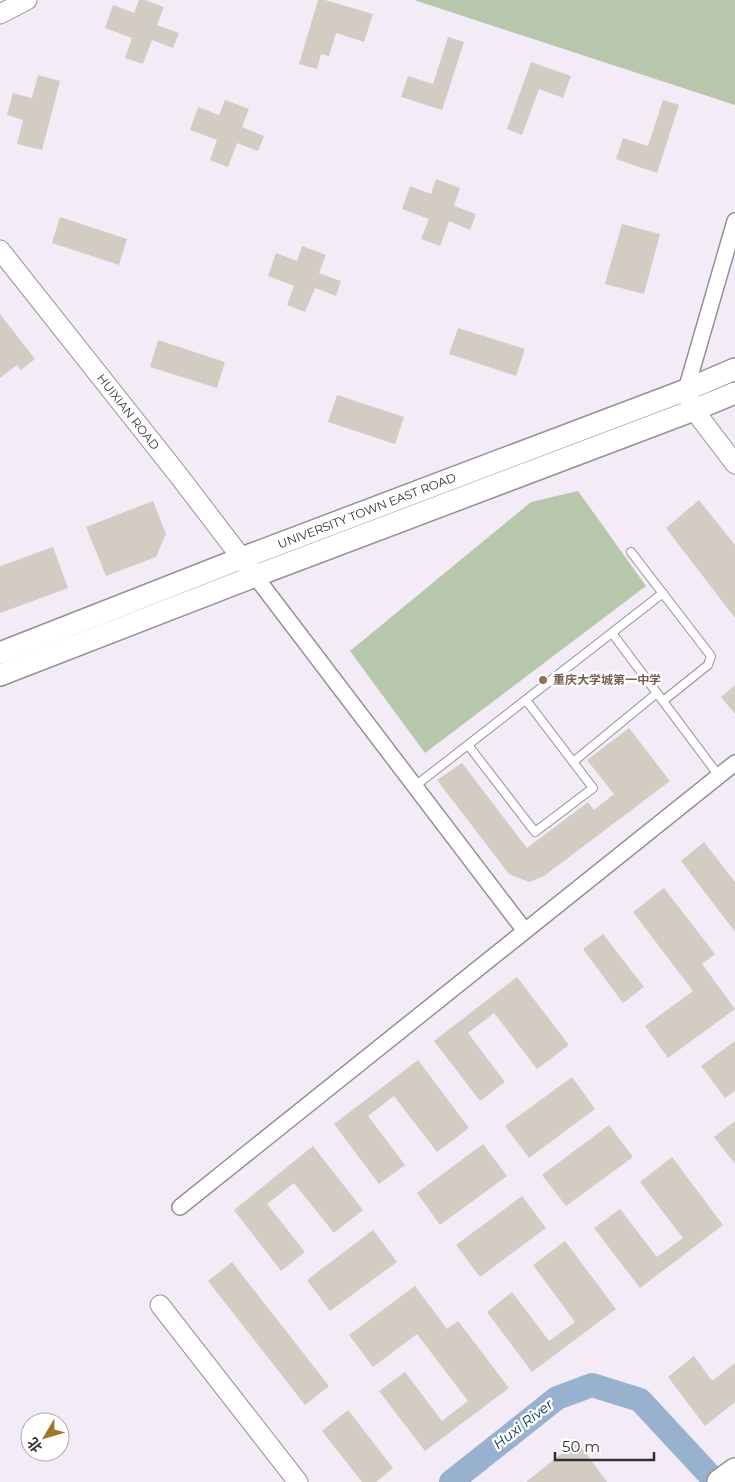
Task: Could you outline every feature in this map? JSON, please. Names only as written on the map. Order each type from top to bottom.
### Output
[{"type":"highway","points":[[720,1482],[735,1471]]},
{"type":"main road","name":"UNIVERSITY TOWN EAST ROAD","points":[[0,653],[242,558],[686,390],[735,369]]},
{"type":"main road","name":"UNIVERSITY TOWN EAST ROAD","points":[[0,675],[735,393]]},
{"type":"street","points":[[0,14],[27,0]]},
{"type":"street","points":[[735,221],[686,390],[694,410],[735,464]]},
{"type":"street","name":"HUIXIAN ROAD","points":[[0,250],[179,476],[255,576]]},
{"type":"street","points":[[255,576],[525,931]]},
{"type":"street","points":[[180,1207],[735,763]]},
{"type":"street","points":[[160,1305],[298,1482]]},
{"type":"lane","points":[[631,552],[711,656],[708,665],[663,701]]},
{"type":"lane","points":[[415,786],[663,593]]},
{"type":"lane","points":[[612,633],[720,776]]},
{"type":"lane","points":[[573,762],[657,694]]},
{"type":"lane","points":[[468,745],[535,832],[593,788],[526,700]]},
{"type":"green space","points":[[414,0],[735,0],[735,105]]},
{"type":"green space","points":[[578,491],[646,586],[425,753],[350,651],[531,502]]},
{"type":"building","points":[[139,0],[145,0],[164,7],[157,25],[179,33],[173,48],[152,40],[143,64],[125,58],[132,38],[105,28],[113,5],[134,13]]},
{"type":"building","points":[[318,0],[325,0],[373,14],[364,42],[336,33],[329,56],[321,54],[317,69],[299,64]]},
{"type":"building","points":[[448,37],[464,42],[442,110],[401,97],[408,76],[433,84]]},
{"type":"building","points":[[531,62],[571,76],[563,98],[539,89],[522,135],[507,129]]},
{"type":"building","points":[[38,75],[60,81],[42,150],[17,144],[23,120],[7,115],[13,93],[32,98]]},
{"type":"building","points":[[225,100],[249,109],[242,127],[264,136],[258,151],[237,143],[228,167],[210,160],[217,140],[190,130],[198,107],[219,115]]},
{"type":"building","points":[[663,100],[679,105],[657,173],[616,159],[623,138],[648,146]]},
{"type":"building","points":[[436,179],[460,188],[454,206],[476,214],[470,230],[449,221],[440,246],[421,239],[429,219],[402,209],[410,186],[431,194]]},
{"type":"building","points":[[60,217],[127,239],[119,265],[52,243]]},
{"type":"building","points":[[622,224],[660,234],[644,294],[605,284]]},
{"type":"building","points":[[302,246],[326,255],[319,273],[341,281],[336,296],[315,288],[305,312],[287,305],[294,286],[268,276],[276,253],[297,261]]},
{"type":"building","points":[[0,314],[35,359],[21,370],[17,365],[0,378]]},
{"type":"building","points":[[458,328],[525,349],[516,376],[449,354]]},
{"type":"building","points":[[158,340],[225,362],[217,388],[150,367]]},
{"type":"building","points":[[337,395],[404,417],[395,444],[328,422]]},
{"type":"building","points":[[699,500],[735,545],[735,618],[666,528]]},
{"type":"building","points":[[153,501],[166,534],[156,557],[106,576],[86,527]]},
{"type":"building","points":[[53,547],[68,588],[0,613],[0,566]]},
{"type":"building","points":[[735,685],[735,714],[721,697]]},
{"type":"building","points":[[629,728],[670,781],[544,876],[529,882],[509,874],[437,780],[462,763],[527,848],[588,802],[594,810],[614,794],[587,760]]},
{"type":"building","points":[[704,842],[735,882],[735,932],[681,861]]},
{"type":"building","points":[[664,888],[715,954],[702,964],[735,1009],[668,1058],[645,1026],[693,991],[633,912]]},
{"type":"building","points":[[603,934],[644,987],[623,1003],[583,949]]},
{"type":"building","points":[[517,977],[569,1045],[537,1069],[494,1013],[468,1033],[505,1082],[480,1101],[434,1041]]},
{"type":"building","points":[[735,1041],[735,1091],[725,1098],[701,1066]]},
{"type":"building","points":[[418,1060],[469,1128],[437,1152],[394,1096],[368,1116],[405,1165],[379,1184],[334,1124]]},
{"type":"building","points":[[572,1077],[595,1109],[529,1158],[505,1126]]},
{"type":"building","points":[[735,1121],[735,1164],[714,1137]]},
{"type":"building","points":[[609,1125],[633,1157],[566,1206],[542,1175]]},
{"type":"building","points":[[483,1144],[507,1176],[440,1225],[417,1193]]},
{"type":"building","points":[[313,1146],[363,1210],[334,1233],[294,1183],[267,1204],[305,1252],[281,1271],[234,1210]]},
{"type":"building","points":[[672,1157],[723,1225],[640,1288],[594,1228],[620,1209],[657,1257],[683,1238],[640,1182]]},
{"type":"building","points":[[522,1196],[546,1228],[480,1277],[456,1245]]},
{"type":"building","points":[[373,1230],[397,1262],[330,1311],[307,1280]]},
{"type":"building","points":[[565,1241],[616,1309],[532,1372],[487,1312],[512,1292],[549,1341],[575,1322],[533,1265]]},
{"type":"building","points":[[232,1262],[329,1386],[305,1405],[208,1281]]},
{"type":"building","points":[[415,1286],[447,1329],[458,1321],[509,1388],[425,1451],[379,1391],[405,1372],[442,1421],[468,1401],[417,1334],[373,1367],[349,1335]]},
{"type":"building","points":[[694,1356],[712,1381],[735,1363],[735,1402],[705,1426],[668,1377]]},
{"type":"building","points":[[348,1410],[393,1468],[376,1482],[362,1482],[322,1431]]},
{"type":"building","points":[[577,1441],[607,1482],[526,1482]]},
{"type":"waterway","name":"Huxi River","points":[[451,1482],[557,1398],[592,1385],[640,1400],[716,1482]]},
{"type":"place","name":"重庆大学城第一中学","points":[[543,680]]}]
